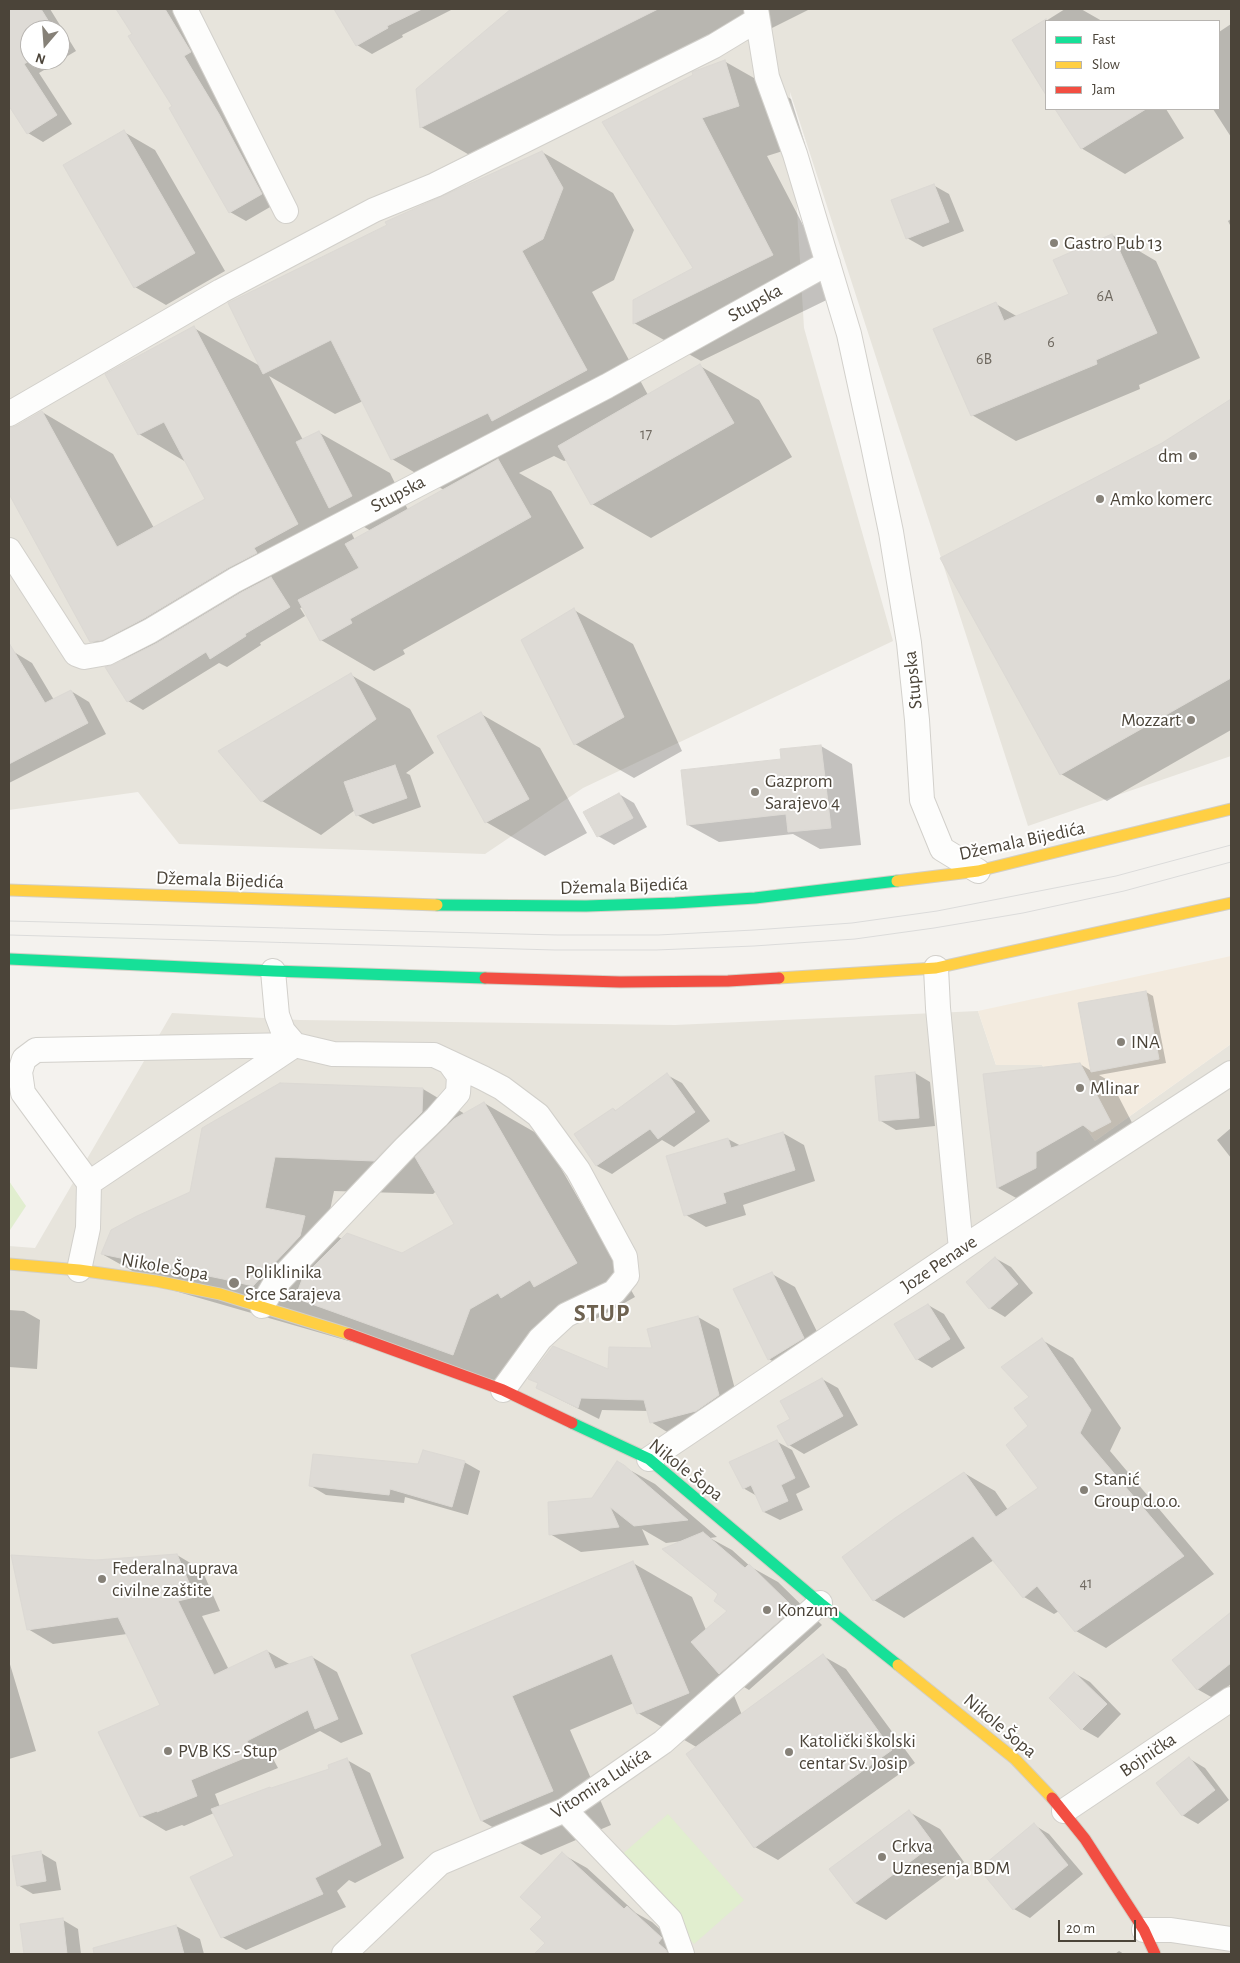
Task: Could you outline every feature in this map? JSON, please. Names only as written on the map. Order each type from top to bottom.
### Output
[{"type":"main road","name":"Džemala Bijedića","points":[[9,890],[447,905],[586,906],[755,898],[978,870],[1161,828],[1231,809]]},
{"type":"main road","points":[[9,880],[37,892]]},
{"type":"main road","points":[[9,959],[273,971],[620,982],[709,981],[936,968],[1231,903]]},
{"type":"main road","points":[[9,971],[58,961]]},
{"type":"main road","name":"Nikole Šopa","points":[[9,1264],[79,1270],[165,1283],[220,1294],[262,1306],[334,1329],[503,1390],[650,1459],[820,1603],[1015,1759],[1064,1811],[1085,1839],[1144,1930],[1155,1954]]},
{"type":"street","points":[[185,9],[286,211]]},
{"type":"street","name":"Stupska","points":[[9,414],[221,291],[374,210],[435,185],[705,50],[756,14],[767,77],[795,154],[849,334],[873,445],[891,532],[912,667],[922,800],[942,849],[978,870]]},
{"type":"street","name":"Stupska","points":[[9,550],[76,654],[84,657],[107,653],[150,631],[236,580],[607,386],[828,263]]},
{"type":"street","points":[[936,968],[938,1008],[961,1249]]},
{"type":"street","points":[[273,971],[277,1015],[283,1031],[295,1045]]},
{"type":"street","points":[[89,1183],[295,1045]]},
{"type":"street","points":[[79,1270],[88,1228],[89,1183],[23,1093],[20,1072],[24,1059],[36,1050],[295,1045],[333,1054],[434,1055],[490,1081],[538,1116],[578,1170],[625,1257],[628,1276],[614,1292],[566,1315],[540,1339],[503,1390]]},
{"type":"street","points":[[262,1306],[273,1287],[458,1093],[459,1076],[449,1062]]},
{"type":"street","name":"Joze Penave","points":[[650,1459],[961,1249],[1231,1073]]},
{"type":"street","name":"Vitomira Lukića","points":[[344,1954],[440,1863],[565,1810],[663,1742],[820,1603]]},
{"type":"street","name":"Bojnička","points":[[1064,1811],[1231,1699]]},
{"type":"street","points":[[565,1810],[670,1920],[682,1954]]},
{"type":"street","points":[[1144,1930],[1171,1930],[1231,1939]]},
{"type":"shaded area","points":[[9,9],[1231,9],[1231,756],[1028,826],[790,92],[804,328],[893,641],[583,788],[485,854],[179,844],[138,792],[9,810]]},
{"type":"shaded area","points":[[1231,956],[1231,1044],[1095,1141],[1042,1065],[996,1065],[978,1011]]},
{"type":"shaded area","points":[[978,1011],[996,1065],[1042,1065],[1095,1141],[1231,1044],[1231,1954],[9,1954],[9,1246],[35,1248],[172,1013],[300,1020],[675,1025]]},
{"type":"green space","points":[[9,1181],[26,1206],[10,1230],[9,1230]]},
{"type":"green space","points":[[668,1814],[744,1900],[694,1944],[618,1858]]},
{"type":"building","points":[[9,9],[41,9],[48,20],[20,20],[20,70],[28,70],[57,115],[27,134],[9,106]]},
{"type":"building","points":[[116,9],[165,9],[191,52],[184,56],[219,114],[262,194],[229,213],[169,108],[172,106],[128,36],[132,34]]},
{"type":"building","points":[[334,9],[422,9],[387,26],[388,28],[356,46]]},
{"type":"building","points":[[511,9],[658,9],[420,128],[416,89]]},
{"type":"building","points":[[1046,19],[1045,93],[1012,40]]},
{"type":"building","points":[[725,60],[739,106],[702,118],[773,255],[633,324],[633,300],[693,268],[602,122],[693,75],[692,72]]},
{"type":"building","points":[[1056,110],[1144,110],[1081,149]]},
{"type":"building","points":[[124,130],[195,253],[134,288],[63,165]]},
{"type":"building","points":[[542,151],[563,188],[543,239],[522,251],[587,370],[492,421],[488,413],[391,460],[331,340],[263,374],[228,303],[387,225],[385,222]]},
{"type":"building","points":[[934,184],[949,222],[906,239],[891,200]]},
{"type":"building","points":[[1112,234],[1157,333],[1096,360],[1097,364],[971,416],[933,329],[996,302],[1004,321],[1069,294],[1053,260]]},
{"type":"building","points":[[194,326],[298,524],[254,548],[257,553],[228,568],[143,619],[103,640],[90,642],[9,494],[9,428],[42,411],[117,547],[205,499],[164,422],[138,435],[105,374]]},
{"type":"building","points":[[700,364],[734,423],[591,505],[558,446]]},
{"type":"building","points":[[1231,399],[1231,678],[1060,775],[940,558],[1162,443]]},
{"type":"building","points":[[319,431],[352,496],[329,508],[296,442]]},
{"type":"building","points":[[498,459],[531,517],[350,619],[352,623],[320,641],[298,600],[359,568],[345,544]]},
{"type":"building","points":[[271,577],[290,607],[245,634],[246,636],[210,659],[206,652],[127,702],[105,667],[113,665],[157,643],[242,592]]},
{"type":"building","points":[[574,608],[624,717],[574,745],[521,640]]},
{"type":"building","points":[[9,643],[45,703],[71,690],[88,723],[9,764]]},
{"type":"building","points":[[351,673],[376,719],[261,802],[218,751]]},
{"type":"building","points":[[481,712],[529,799],[485,823],[437,736]]},
{"type":"building","name":"Gazprom Sarajevo 4","points":[[821,745],[831,828],[788,832],[786,814],[687,825],[681,770],[781,759],[780,749]]},
{"type":"building","points":[[395,765],[407,798],[356,816],[344,782]]},
{"type":"building","points":[[619,793],[633,818],[597,837],[583,812]]},
{"type":"building","name":"INA","points":[[1146,991],[1159,1059],[1091,1072],[1078,1003]]},
{"type":"building","points":[[1080,1063],[1111,1122],[1092,1132],[1083,1125],[1036,1152],[1036,1168],[997,1188],[983,1074]]},
{"type":"building","points":[[915,1072],[919,1118],[879,1121],[875,1076]]},
{"type":"building","points":[[667,1073],[695,1112],[658,1139],[650,1129],[596,1166],[574,1134],[613,1108],[615,1111]]},
{"type":"building","points":[[280,1083],[423,1088],[422,1112],[374,1161],[275,1157],[265,1208],[305,1216],[300,1236],[253,1286],[101,1254],[111,1230],[190,1192],[202,1128]]},
{"type":"building","points":[[484,1102],[577,1263],[534,1287],[530,1280],[501,1298],[498,1293],[470,1309],[453,1355],[295,1298],[303,1277],[347,1233],[402,1253],[454,1224],[415,1157],[454,1119]]},
{"type":"building","points":[[783,1132],[795,1170],[723,1193],[726,1203],[684,1216],[666,1156],[728,1138],[731,1148]]},
{"type":"building","points":[[995,1257],[1018,1284],[989,1309],[966,1282]]},
{"type":"building","points":[[772,1272],[804,1338],[768,1360],[733,1289]]},
{"type":"building","points":[[928,1304],[950,1339],[916,1360],[894,1324]]},
{"type":"building","points":[[698,1316],[719,1395],[696,1411],[650,1423],[644,1400],[581,1398],[578,1408],[536,1388],[538,1383],[528,1379],[553,1346],[608,1369],[609,1347],[652,1348],[647,1329]]},
{"type":"building","name":"Stanić Group d.o.o.","points":[[1042,1338],[1091,1410],[1080,1433],[1184,1556],[1075,1632],[1037,1586],[1023,1598],[973,1536],[873,1601],[842,1557],[895,1518],[964,1472],[996,1517],[1038,1488],[1006,1445],[1028,1426],[1014,1408],[1029,1397],[1001,1367]]},
{"type":"building","points":[[822,1378],[843,1416],[788,1446],[777,1426],[790,1419],[780,1401]]},
{"type":"building","points":[[777,1440],[795,1478],[781,1485],[788,1501],[763,1512],[751,1485],[743,1489],[729,1462]]},
{"type":"building","points":[[423,1450],[465,1461],[452,1507],[390,1489],[389,1495],[309,1486],[313,1454],[418,1464]]},
{"type":"building","points":[[617,1461],[688,1520],[634,1526],[610,1507],[619,1527],[549,1535],[548,1502],[592,1498]]},
{"type":"building","points":[[703,1532],[745,1568],[749,1564],[794,1608],[719,1674],[691,1642],[727,1611],[714,1601],[718,1594],[662,1549]]},
{"type":"building","points":[[177,1554],[195,1597],[178,1601],[214,1675],[267,1650],[275,1669],[312,1656],[338,1719],[315,1729],[308,1710],[247,1741],[254,1754],[191,1780],[197,1796],[140,1817],[98,1732],[160,1705],[118,1617],[27,1630],[11,1555],[96,1560]]},
{"type":"building","points":[[633,1561],[689,1693],[637,1714],[612,1654],[512,1696],[553,1791],[481,1821],[411,1655]]},
{"type":"building","points":[[1231,1612],[1231,1663],[1197,1690],[1172,1660]]},
{"type":"building","name":"Katolički školski centar Sv. Josip","points":[[823,1654],[892,1750],[754,1848],[686,1754]]},
{"type":"building","points":[[1074,1672],[1107,1704],[1081,1730],[1049,1698]]},
{"type":"building","points":[[1189,1757],[1215,1790],[1182,1816],[1156,1783]]},
{"type":"building","points":[[347,1758],[381,1845],[315,1878],[323,1894],[221,1938],[190,1877],[234,1856],[211,1809],[270,1787],[329,1769],[328,1765]]},
{"type":"building","name":"Crkva Uznesenja BDM","points":[[909,1810],[934,1844],[855,1903],[829,1869]]},
{"type":"building","points":[[1034,1823],[1068,1865],[1013,1910],[979,1869]]},
{"type":"building","points":[[41,1851],[46,1881],[17,1886],[12,1856]]},
{"type":"building","points":[[562,1852],[624,1909],[627,1906],[662,1938],[658,1943],[668,1954],[534,1954],[545,1943],[530,1929],[542,1917],[520,1897]]},
{"type":"building","points":[[63,1918],[67,1954],[24,1954],[20,1924]]},
{"type":"building","points":[[176,1925],[184,1954],[94,1954],[93,1948]]},
{"type":"tram line","points":[[9,921],[558,935],[658,935],[754,930],[852,923],[937,911],[1116,876],[1231,845]]},
{"type":"tram line","points":[[9,935],[555,950],[656,950],[754,946],[855,939],[1023,913],[1124,891],[1231,862]]},
{"type":"traffic: fast","points":[[437,905],[586,906],[675,903],[755,898],[897,881]]},
{"type":"traffic: fast","points":[[9,959],[485,978]]},
{"type":"traffic: fast","points":[[572,1423],[649,1459],[820,1603],[898,1665]]},
{"type":"traffic: slow","points":[[897,881],[978,871],[1231,809]]},
{"type":"traffic: slow","points":[[9,890],[437,905]]},
{"type":"traffic: slow","points":[[779,978],[936,968],[1231,903]]},
{"type":"traffic: slow","points":[[9,1264],[79,1270],[156,1281],[220,1294],[349,1334]]},
{"type":"traffic: slow","points":[[898,1665],[1015,1759],[1052,1798]]},
{"type":"traffic: jam","points":[[485,978],[620,982],[728,981],[779,978]]},
{"type":"traffic: jam","points":[[349,1334],[503,1390],[572,1423]]},
{"type":"traffic: jam","points":[[1052,1798],[1085,1839],[1144,1930],[1155,1954]]},
{"type":"place","name":"Gastro Pub 13","points":[[1054,243]]},
{"type":"place","name":"dm","points":[[1193,456]]},
{"type":"place","name":"Amko komerc","points":[[1100,499]]},
{"type":"place","name":"Mozzart","points":[[1191,720]]},
{"type":"place","name":"Gazprom Sarajevo 4","points":[[755,792]]},
{"type":"place","name":"INA","points":[[1121,1042]]},
{"type":"place","name":"Mlinar","points":[[1080,1088]]},
{"type":"place","name":"Poliklinika Srce Sarajeva","points":[[234,1283]]},
{"type":"place","name":"Stanić Group d.o.o.","points":[[1084,1490]]},
{"type":"place","name":"Federalna uprava civilne zaštite","points":[[102,1579]]},
{"type":"place","name":"Konzum","points":[[767,1610]]},
{"type":"place","name":"PVB KS - Stup","points":[[168,1751]]},
{"type":"place","name":"Katolički školski centar Sv. Josip","points":[[789,1752]]},
{"type":"place","name":"Crkva Uznesenja BDM","points":[[882,1857]]},
{"type":"district","name":"STUP","points":[[602,1314]]}]
